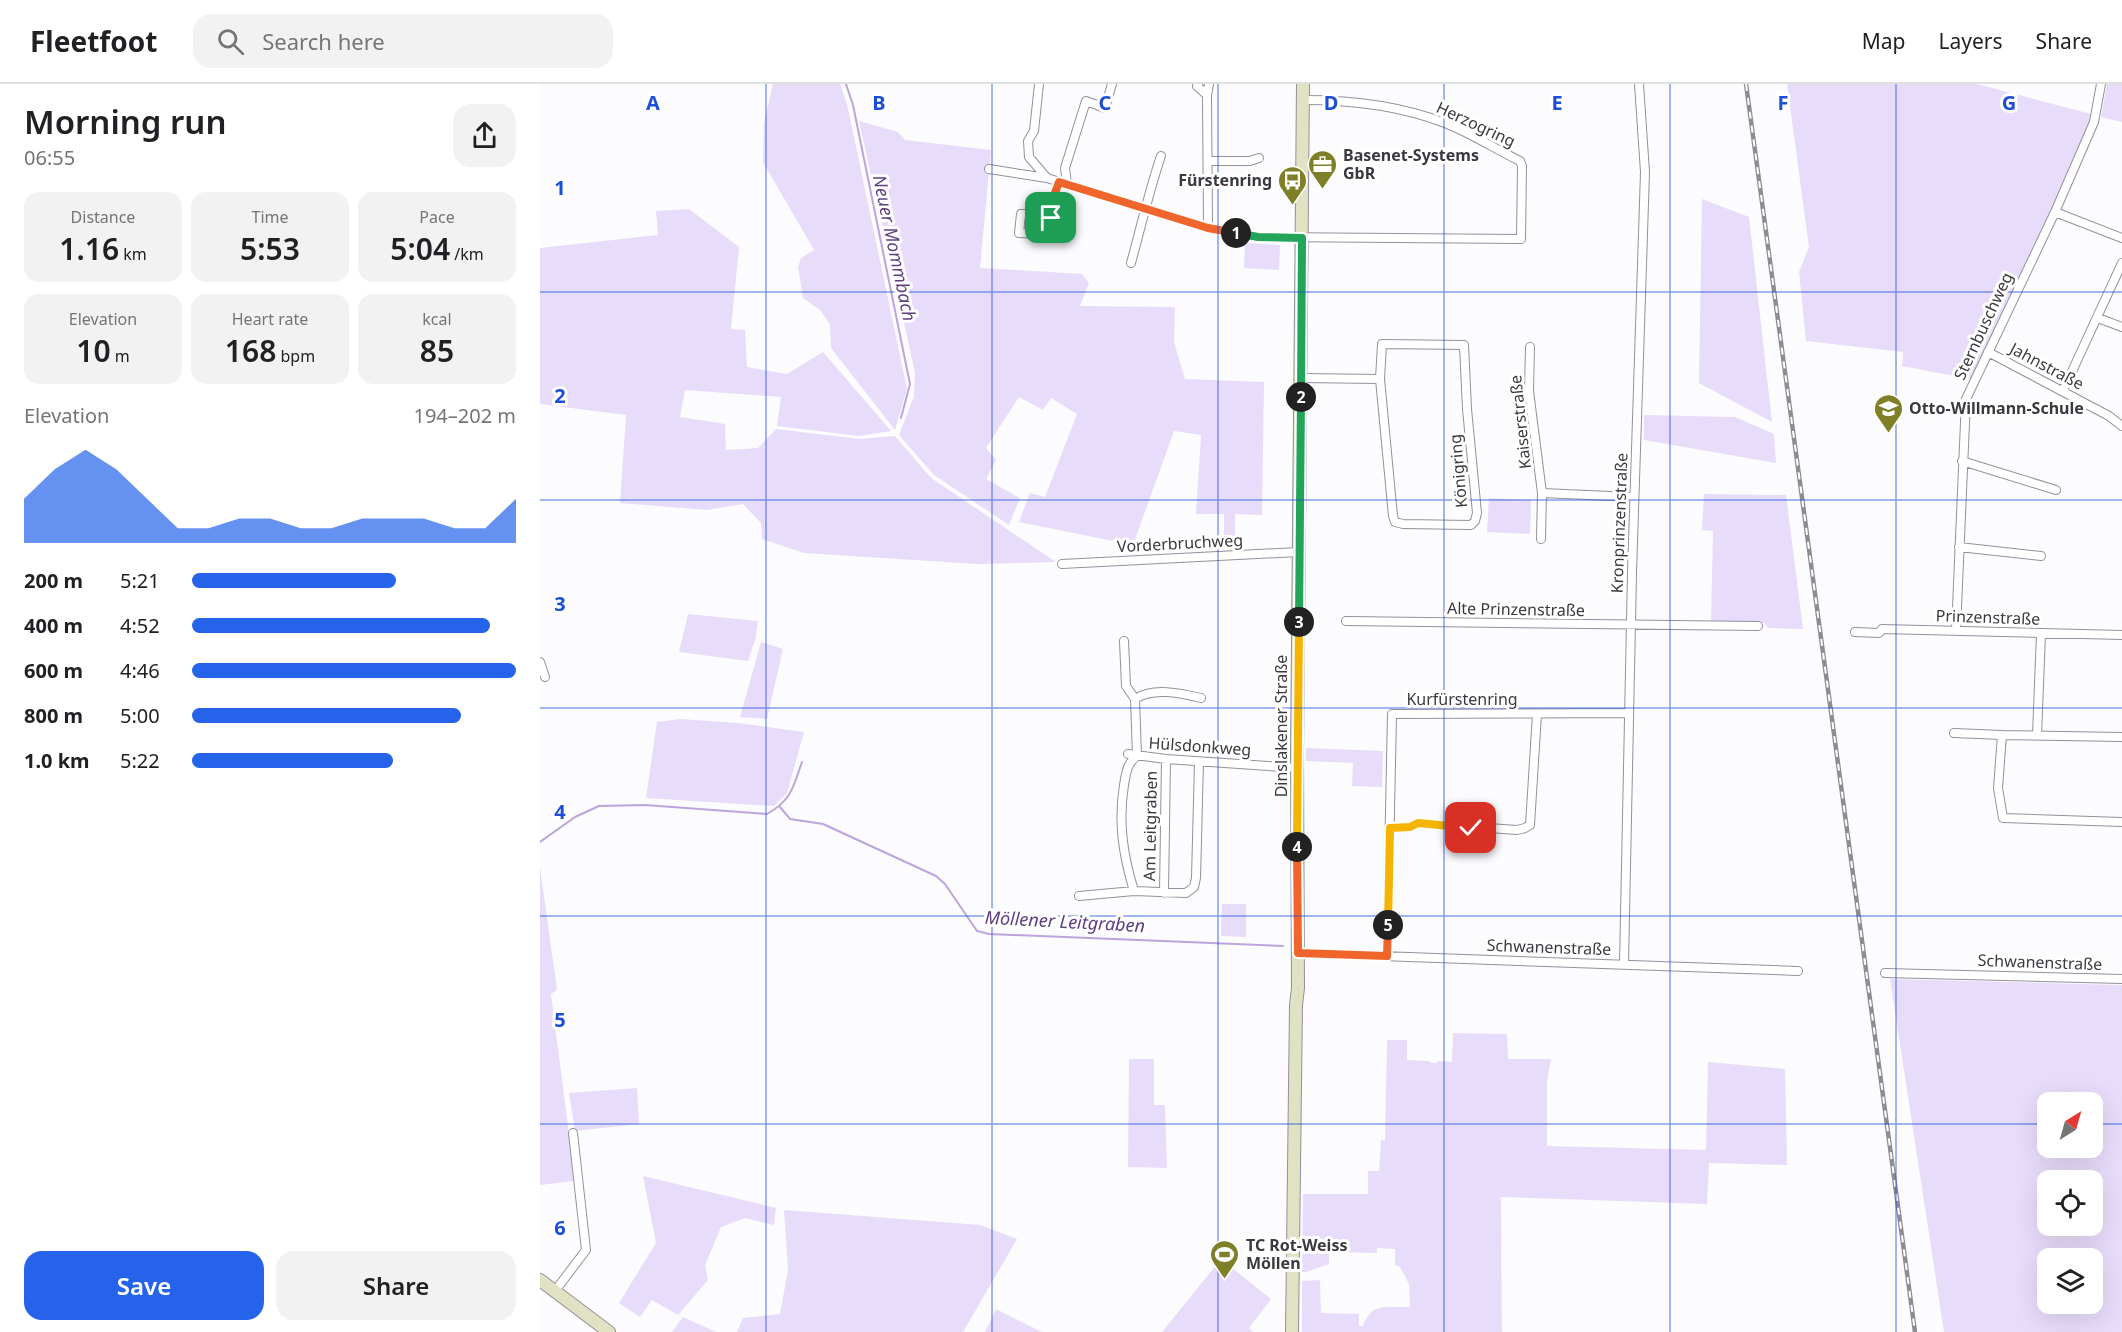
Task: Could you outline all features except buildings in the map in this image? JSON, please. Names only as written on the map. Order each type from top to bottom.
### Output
[{"type":"main road","name":"Dinslakener Straße","points":[[1292,1332],[1298,953],[1297,768],[1303,84]]},
{"type":"main road","points":[[540,1280],[609,1332]]},
{"type":"street","points":[[1039,84],[1034,131],[1028,141],[1029,157],[1047,178]]},
{"type":"street","points":[[1047,215],[1063,183],[1065,168],[1086,101],[1105,108],[1112,84]]},
{"type":"street","points":[[1198,84],[1197,87],[1207,95]]},
{"type":"street","points":[[1208,228],[1207,95],[1209,84]]},
{"type":"street","name":"Kronprinzenstraße","points":[[1624,964],[1634,497],[1645,172],[1639,84]]},
{"type":"street","name":"Sternbuschweg","points":[[1956,631],[1966,399],[2055,212],[2094,122],[2101,84]]},
{"type":"street","name":"Herzogring","points":[[1302,238],[1521,239],[1522,166],[1520,161],[1446,123],[1413,113],[1371,105],[1303,100]]},
{"type":"street","points":[[1131,263],[1147,209],[1148,195],[1161,156]]},
{"type":"street","points":[[1209,161],[1250,161],[1259,158]]},
{"type":"street","points":[[989,169],[1047,178],[1208,228],[1258,237],[1302,238]]},
{"type":"street","points":[[2055,212],[2122,238]]},
{"type":"street","points":[[2063,391],[2122,263]]},
{"type":"street","points":[[2098,318],[2122,327]]},
{"type":"street","name":"Königring","points":[[1382,344],[1464,345],[1467,409],[1477,513],[1471,525],[1395,522],[1380,379],[1382,344]]},
{"type":"street","name":"Kaiserstraße","points":[[1530,347],[1529,391],[1542,493],[1541,539]]},
{"type":"street","name":"Jahnstraße","points":[[1988,352],[2121,421]]},
{"type":"street","points":[[1301,378],[1380,379]]},
{"type":"street","points":[[1962,461],[2056,490]]},
{"type":"street","points":[[1542,493],[1634,497]]},
{"type":"street","points":[[1959,547],[2041,556]]},
{"type":"street","name":"Vorderbruchweg","points":[[1062,564],[1299,552]]},
{"type":"street","name":"Alte Prinzenstraße","points":[[1346,621],[1758,626]]},
{"type":"street","name":"Prinzenstraße","points":[[1855,632],[1880,633],[1882,629],[2122,635]]},
{"type":"street","points":[[2037,735],[2041,634]]},
{"type":"street","name":"Hülsdonkweg","points":[[1125,641],[1126,686],[1135,699],[1132,755],[1297,768]]},
{"type":"street","points":[[540,662],[545,678]]},
{"type":"street","points":[[1135,699],[1144,693],[1181,693],[1201,698]]},
{"type":"street","name":"Kurfürstenring","points":[[1387,956],[1392,714],[1629,713]]},
{"type":"street","name":"Kurfürstenring","points":[[1390,828],[1410,827],[1418,823],[1517,830],[1530,825],[1537,714]]},
{"type":"street","points":[[1954,733],[2122,737]]},
{"type":"street","points":[[2002,735],[1998,788],[2003,818],[2122,822]]},
{"type":"street","name":"Am Leitgraben","points":[[1132,755],[1120,805],[1125,863],[1134,891]]},
{"type":"street","name":"Am Leitgraben","points":[[1164,893],[1166,759]]},
{"type":"street","name":"Am Leitgraben","points":[[1079,896],[1134,891],[1186,893],[1194,887],[1198,762]]},
{"type":"street","name":"Schwanenstraße","points":[[1298,953],[1798,971]]},
{"type":"street","name":"Schwanenstraße","points":[[1885,973],[2122,979]]},
{"type":"street","points":[[555,1291],[586,1250],[573,1133]]},
{"type":"shaded area","points":[[773,84],[840,84],[847,104],[907,389],[895,430],[831,348],[830,324],[820,310],[803,298],[798,267],[801,258],[814,250],[763,162],[764,123]]},
{"type":"shaded area","points":[[1787,84],[1977,84],[2095,115],[1974,380],[1902,366],[1903,352],[1806,341],[1799,272],[1809,247]]},
{"type":"shaded area","points":[[2107,84],[2122,84],[2122,122],[2101,117]]},
{"type":"shaded area","points":[[859,121],[898,132],[905,140],[991,150],[980,268],[1082,274],[1089,283],[1080,306],[1175,307],[1174,342],[1185,379],[1264,382],[1262,515],[1235,514],[1235,540],[1224,540],[1224,514],[1196,514],[1201,435],[1174,431],[1133,545],[1019,522],[1030,493],[1045,497],[1077,414],[1051,398],[1043,410],[1019,397],[986,448],[996,460],[986,479],[1020,498],[1009,525],[934,475],[899,435],[914,396],[915,373]]},
{"type":"shaded area","points":[[1702,199],[1749,217],[1772,422],[1699,383]]},
{"type":"shaded area","points":[[689,209],[739,247],[731,329],[745,330],[747,367],[787,374],[823,352],[891,431],[859,436],[777,426],[781,397],[685,390],[680,417],[725,424],[726,450],[758,448],[776,429],[860,439],[895,436],[931,478],[1056,562],[977,564],[804,553],[762,539],[761,523],[743,504],[707,510],[620,503],[626,415],[540,404],[540,248],[658,235],[656,211]]},
{"type":"shaded area","points":[[1245,243],[1280,245],[1279,270],[1244,268]]},
{"type":"shaded area","points":[[1644,415],[1735,417],[1774,434],[1776,463],[1644,440]]},
{"type":"shaded area","points":[[1704,494],[1786,495],[1803,629],[1768,628],[1764,623],[1711,621],[1713,531],[1702,530]]},
{"type":"shaded area","points":[[1489,498],[1531,500],[1530,534],[1487,532]]},
{"type":"shaded area","points":[[688,614],[758,621],[748,661],[679,652]]},
{"type":"shaded area","points":[[761,642],[783,649],[767,719],[740,717]]},
{"type":"shaded area","points":[[680,719],[738,723],[804,732],[787,793],[774,806],[646,798],[657,722]]},
{"type":"shaded area","points":[[1306,748],[1383,751],[1382,787],[1352,786],[1353,763],[1306,761]]},
{"type":"shaded area","points":[[540,867],[557,990],[551,994],[575,1181],[540,1185]]},
{"type":"shaded area","points":[[1222,904],[1246,904],[1246,937],[1221,936]]},
{"type":"shaded area","points":[[1890,979],[2122,985],[2122,1332],[1944,1332]]},
{"type":"shaded area","points":[[1453,1033],[1507,1034],[1508,1059],[1551,1059],[1547,1081],[1547,1146],[1706,1150],[1708,1062],[1785,1069],[1787,1165],[1709,1163],[1707,1204],[1501,1197],[1502,1332],[1302,1332],[1302,1281],[1320,1280],[1321,1313],[1359,1314],[1359,1326],[1363,1326],[1376,1309],[1410,1307],[1409,1284],[1400,1267],[1395,1265],[1395,1249],[1377,1248],[1377,1253],[1329,1252],[1329,1264],[1302,1272],[1303,1194],[1368,1194],[1368,1171],[1379,1171],[1381,1140],[1385,1141],[1387,1040],[1407,1040],[1407,1060],[1430,1061],[1431,1063],[1452,1062]]},
{"type":"shaded area","points":[[1129,1059],[1154,1059],[1154,1105],[1165,1105],[1167,1168],[1128,1167]]},
{"type":"shaded area","points":[[637,1088],[639,1124],[575,1131],[569,1093]]},
{"type":"shaded area","points":[[643,1176],[776,1208],[774,1225],[745,1218],[721,1227],[705,1265],[708,1280],[678,1315],[652,1300],[640,1317],[619,1303],[656,1243]]},
{"type":"shaded area","points":[[784,1210],[980,1225],[1017,1239],[963,1332],[737,1332],[743,1318],[780,1314],[788,1270]]},
{"type":"shaded area","name":"TC Rot-Weiss Möllen","points":[[1221,1259],[1271,1299],[1249,1328],[1253,1332],[1162,1332]]},
{"type":"shaded area","points":[[996,1309],[1042,1332],[985,1332]]},
{"type":"shaded area","points":[[683,1317],[716,1332],[672,1332]]},
{"type":"waterway","name":"Neuer Mommbach","points":[[846,84],[853,105],[910,384],[901,418]]},
{"type":"waterway","name":"Möllener Leitgraben","points":[[540,842],[575,817],[599,806],[645,805],[767,814],[787,798],[794,786],[802,762]]},
{"type":"waterway","name":"Möllener Leitgraben","points":[[780,807],[790,819],[823,824],[936,876],[945,884],[977,931],[989,934],[1283,946]]},
{"type":"railway","points":[[1746,84],[1915,1332]]},
{"type":"place","name":"Basenet-Systems GbR","points":[[1322,190]]},
{"type":"place","name":"Fürstenring","points":[[1293,206]]},
{"type":"place","name":"Otto-Willmann-Schule","points":[[1888,434]]},
{"type":"place","name":"TC Rot-Weiss Möllen","points":[[1225,1280]]},
{"type":"route","points":[[1051,218],[1047,215],[1059,182],[1208,228],[1258,237],[1302,238],[1297,768],[1298,953],[1387,956],[1390,828],[1410,827],[1418,823],[1471,828]]}]
